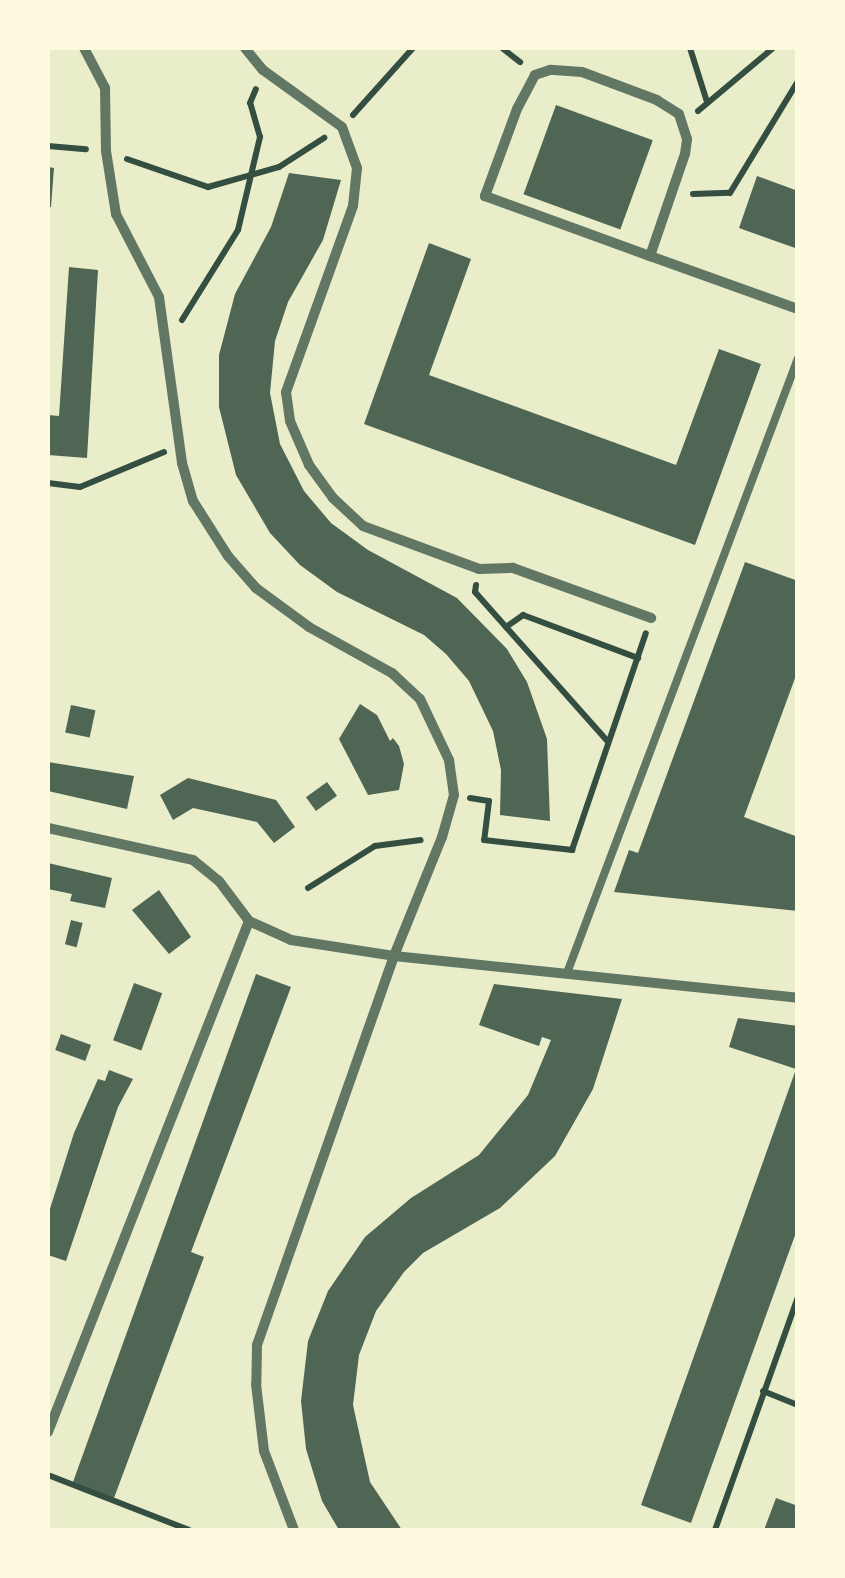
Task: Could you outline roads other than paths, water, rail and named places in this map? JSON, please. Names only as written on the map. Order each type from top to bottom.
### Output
[{"type":"street","points":[[84,48],[105,88],[106,151],[116,214],[159,297],[179,443],[194,501],[228,556],[256,588],[309,627],[369,658],[420,699],[449,760],[454,796],[442,836],[394,956],[257,1345],[256,1384],[264,1451],[294,1530]]},
{"type":"street","points":[[245,48],[263,70],[342,127],[358,168],[353,206],[286,392],[290,421],[309,466],[333,498],[363,526],[480,570],[513,568],[652,618]]},
{"type":"street","points":[[650,256],[685,154],[685,124],[679,114],[658,100],[582,72],[550,70],[535,75],[517,109],[486,196],[650,256],[798,309]]},
{"type":"street","points":[[48,828],[194,860],[220,881],[249,921],[290,940],[394,956],[798,998]]},
{"type":"street","points":[[48,1432],[249,921]]},
{"type":"lane","points":[[567,973],[798,358]]}]
